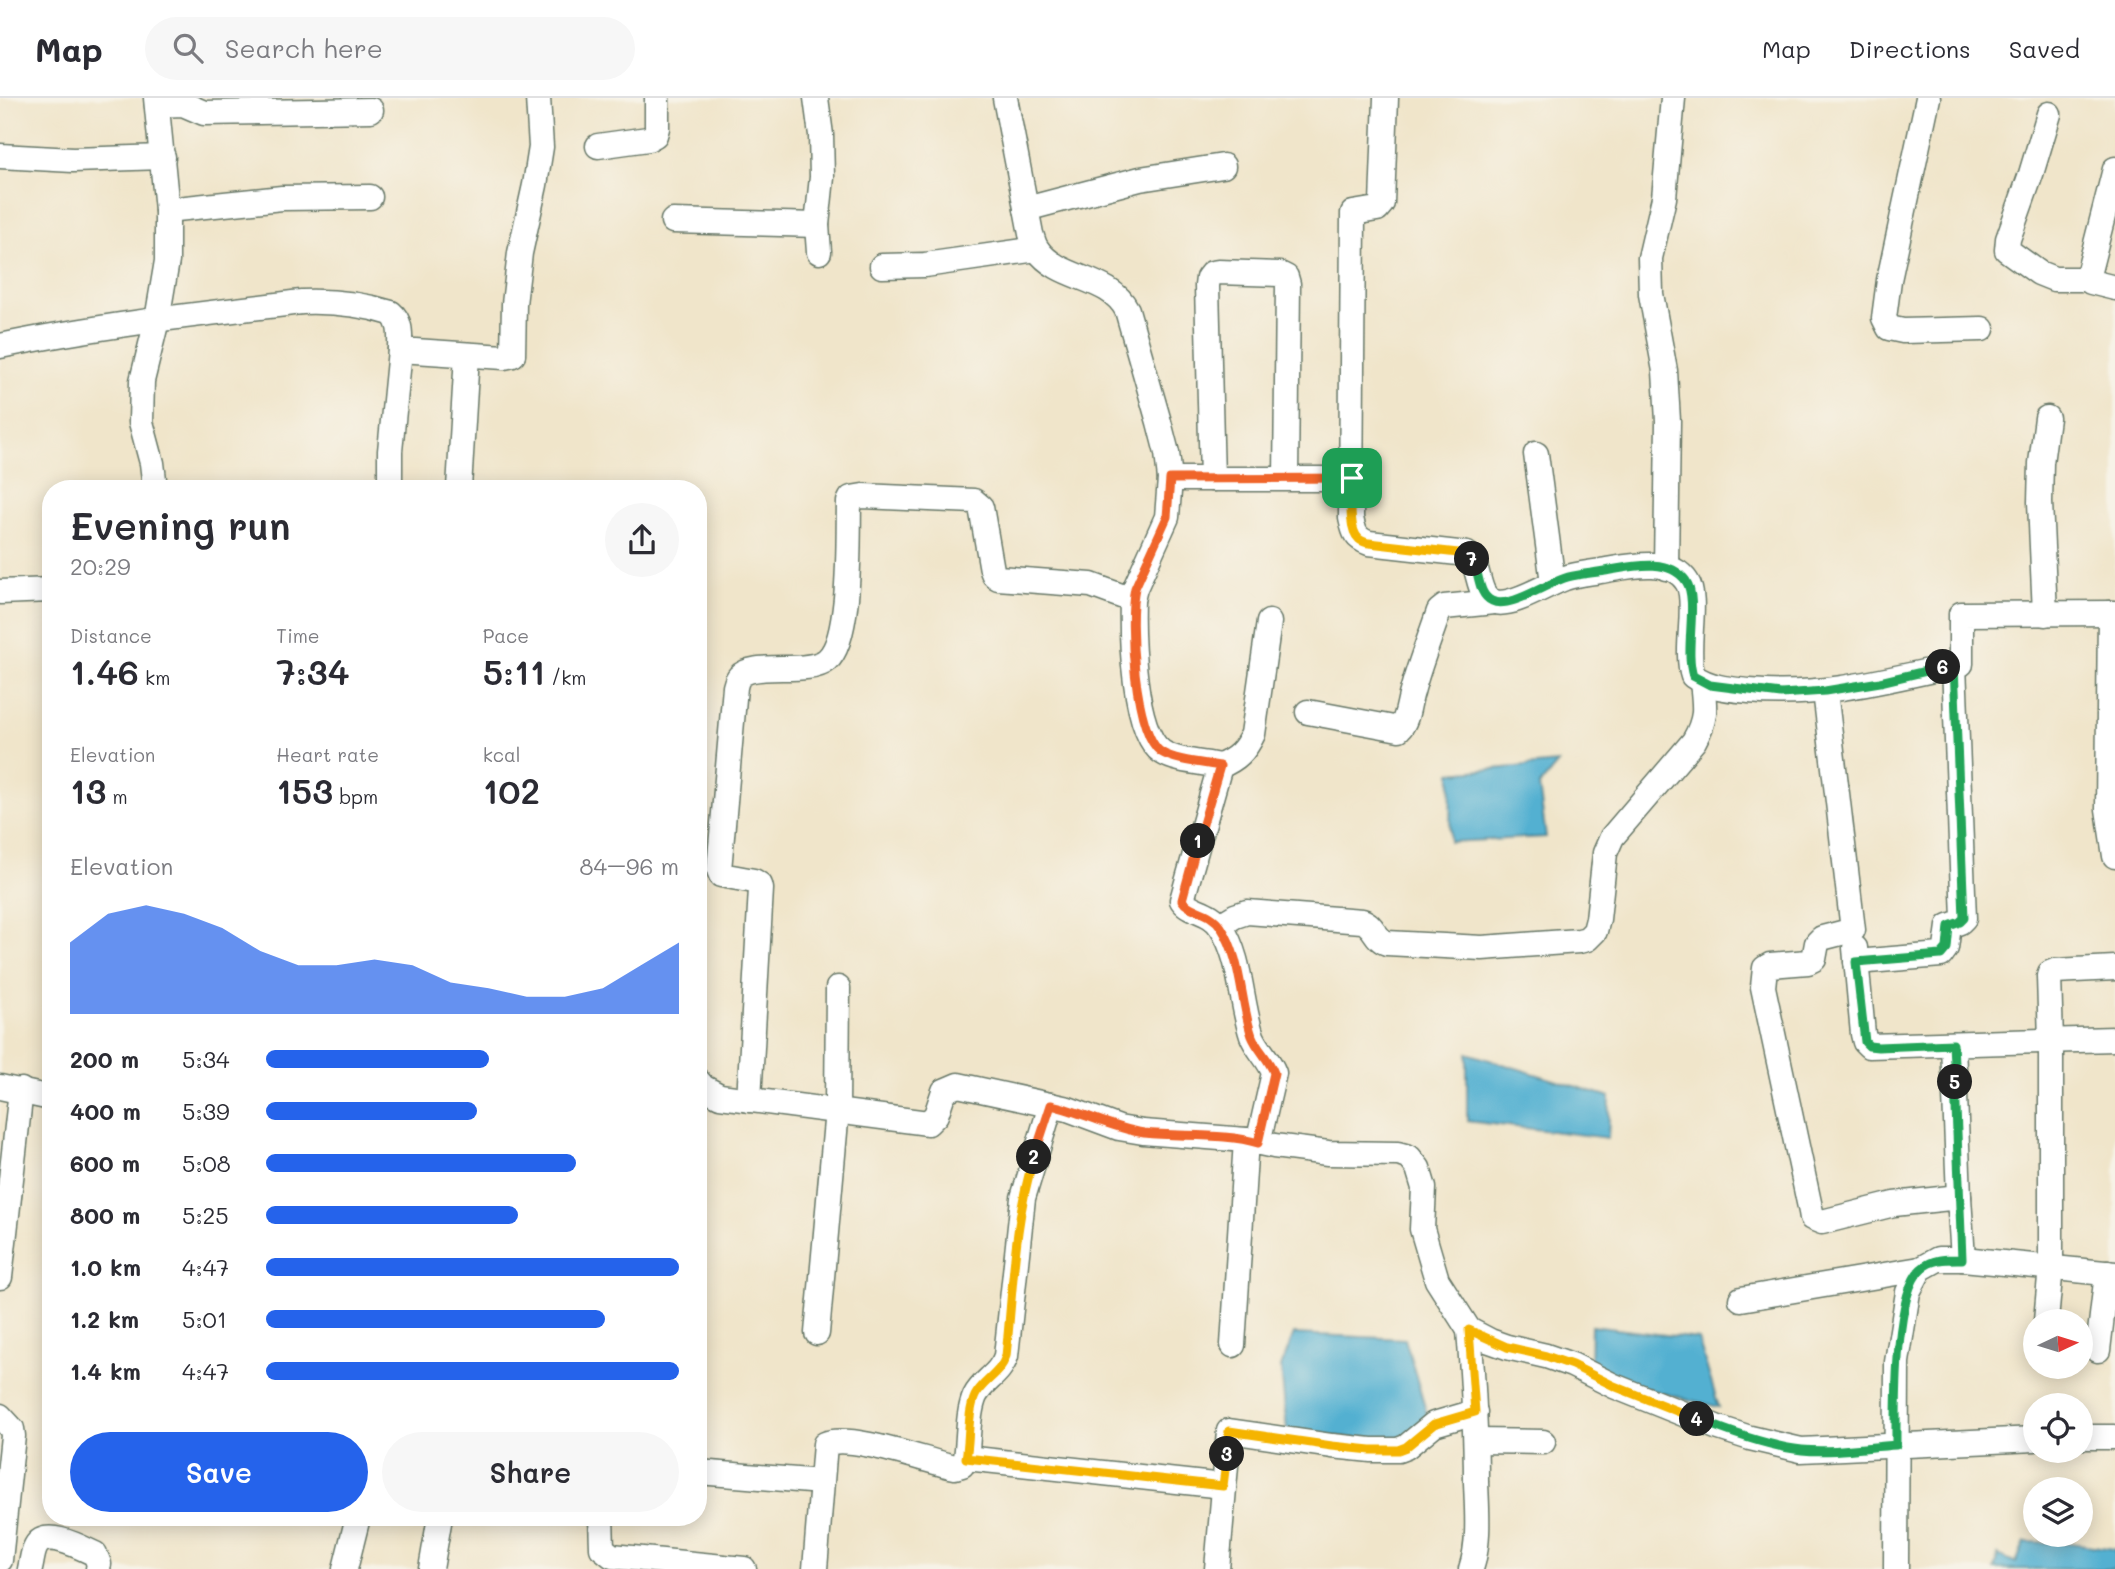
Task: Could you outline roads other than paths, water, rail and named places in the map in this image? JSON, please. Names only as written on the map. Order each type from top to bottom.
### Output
[{"type":"street","points":[[400,350],[504,357],[513,355],[514,304],[520,253],[541,147],[538,98]]},
{"type":"street","points":[[598,146],[648,139],[655,135],[657,98]]},
{"type":"street","points":[[816,98],[821,135],[822,177],[817,225],[819,252]]},
{"type":"street","points":[[1005,98],[1031,234],[1037,248],[1052,264],[1111,291],[1121,299],[1167,453],[1170,479],[1167,517],[1132,600],[1140,708],[1148,735],[1161,751],[1220,766],[1234,760],[1247,748],[1253,734],[1269,622]]},
{"type":"street","points":[[1386,98],[1382,203],[1377,209],[1353,213],[1353,530],[1360,540],[1369,543],[1467,554],[1475,563],[1484,595],[1494,602]]},
{"type":"street","points":[[1666,568],[1668,421],[1665,371],[1651,294],[1650,258],[1664,198],[1673,98]]},
{"type":"street","points":[[1928,98],[1889,280],[1884,318],[1889,328],[1903,331],[1982,329]]},
{"type":"street","points":[[154,480],[141,422],[142,381],[157,320],[167,261],[167,210],[157,101],[183,104],[204,113],[370,110]]},
{"type":"street","points":[[2049,114],[2008,239],[2007,250],[2039,273],[2054,279],[2089,279],[2091,282],[2115,288]]},
{"type":"street","points":[[0,156],[73,160],[163,157]]},
{"type":"street","points":[[1026,209],[1140,179],[1223,166]]},
{"type":"street","points":[[2089,279],[2115,169]]},
{"type":"street","points":[[167,210],[282,198],[370,198]]},
{"type":"street","points":[[673,221],[817,225]]},
{"type":"street","points":[[882,266],[925,265],[1037,248]]},
{"type":"street","points":[[1212,479],[1207,286],[1212,273],[1217,272],[1280,274],[1286,277],[1286,478]]},
{"type":"street","points":[[0,346],[72,332],[302,302],[343,303],[391,313],[397,318],[399,325],[400,350],[390,451],[390,480]]},
{"type":"street","points":[[459,480],[467,355]]},
{"type":"street","points":[[2045,614],[2040,502],[2046,418]]},
{"type":"street","points":[[1536,454],[1553,583]]},
{"type":"street","points":[[1170,479],[1352,478]]},
{"type":"street","points":[[749,1100],[761,889],[754,881],[721,876],[719,870],[735,687],[739,677],[748,671],[814,666],[828,660],[837,645],[845,618],[851,498],[863,496],[974,500],[981,507],[993,575],[1005,580],[1091,585],[1132,600]]},
{"type":"street","points":[[1308,712],[1399,729],[1405,719],[1439,611],[1444,607],[1507,603],[1568,577],[1645,564],[1677,571],[1687,582],[1691,594],[1689,665],[1693,676],[1702,682],[1725,688],[1781,694],[1825,691],[1880,682],[1961,664],[1961,614],[2113,613],[2112,814],[2115,856]]},
{"type":"street","points":[[0,592],[42,590]]},
{"type":"street","points":[[1856,962],[1941,955],[1947,948],[1949,926],[1964,918],[1954,665]]},
{"type":"street","points":[[1220,925],[1247,912],[1362,921],[1371,926],[1377,937],[1387,943],[1482,948],[1587,939],[1595,931],[1598,919],[1605,853],[1612,837],[1694,741],[1706,711],[1702,682]]},
{"type":"street","points":[[1825,691],[1865,1042],[1869,1046],[2115,1039]]},
{"type":"street","points":[[1220,766],[1182,900],[1186,906],[1207,913],[1220,925],[1230,943],[1254,1041],[1271,1063],[1274,1073],[1252,1141],[1233,1345]]},
{"type":"street","points":[[1853,930],[1822,938],[1817,943],[1814,959],[1808,962],[1770,965],[1765,968],[1763,975],[1763,987],[1812,1218],[1822,1222],[1894,1204],[1959,1197]]},
{"type":"street","points":[[2047,1309],[2051,1266],[2050,973],[2115,968]]},
{"type":"street","points":[[817,1333],[837,1110],[838,988]]},
{"type":"street","points":[[1953,1044],[1962,1259]]},
{"type":"street","points":[[707,1089],[720,1096],[928,1123],[936,1115],[944,1091],[958,1085],[1068,1109],[1119,1128],[1143,1132],[1252,1141],[1328,1153],[1398,1154],[1409,1157],[1418,1168],[1424,1188],[1422,1229],[1437,1280],[1469,1330],[1475,1412],[1477,1518],[1471,1569]]},
{"type":"street","points":[[0,1277],[11,1088],[42,1096]]},
{"type":"street","points":[[815,1569],[823,1450],[827,1442],[860,1444],[955,1467],[962,1465],[966,1458],[975,1395],[1003,1366],[1006,1356],[1023,1198],[1051,1105]]},
{"type":"street","points":[[1741,1299],[1920,1269],[1938,1259],[2051,1266],[2111,1273],[2098,1350]]},
{"type":"street","points":[[1896,1569],[1897,1373],[1908,1292],[1920,1269]]},
{"type":"street","points":[[1469,1330],[1507,1347],[1572,1365],[1614,1386],[1716,1427],[1801,1450],[1823,1451],[2023,1439]]},
{"type":"street","points":[[1217,1569],[1229,1431],[1345,1448],[1398,1450],[1406,1447],[1434,1424],[1475,1412]]},
{"type":"street","points":[[0,1416],[8,1422],[13,1436],[0,1560]]},
{"type":"street","points":[[2093,1437],[2115,1437]]},
{"type":"street","points":[[1476,1441],[1543,1442]]},
{"type":"street","points":[[966,1458],[1223,1486]]},
{"type":"street","points":[[707,1473],[821,1482]]},
{"type":"street","points":[[345,1569],[356,1526]]},
{"type":"street","points":[[431,1569],[438,1526]]},
{"type":"street","points":[[601,1526],[602,1548],[612,1556],[740,1569]]},
{"type":"street","points":[[30,1569],[35,1547],[47,1539],[59,1539],[95,1554],[98,1569]]},
{"type":"water","points":[[1558,763],[1539,786],[1546,837],[1450,842],[1451,773]]},
{"type":"water","points":[[1467,1053],[1610,1097],[1608,1138],[1467,1121]]},
{"type":"water","points":[[1591,1326],[1698,1339],[1719,1407],[1590,1375]]},
{"type":"water","points":[[1294,1334],[1405,1339],[1428,1418],[1398,1443],[1287,1431],[1281,1367]]},
{"type":"water","points":[[2093,1546],[2115,1549],[2115,1569],[1994,1569],[1998,1555],[2016,1563],[2023,1547]]}]
